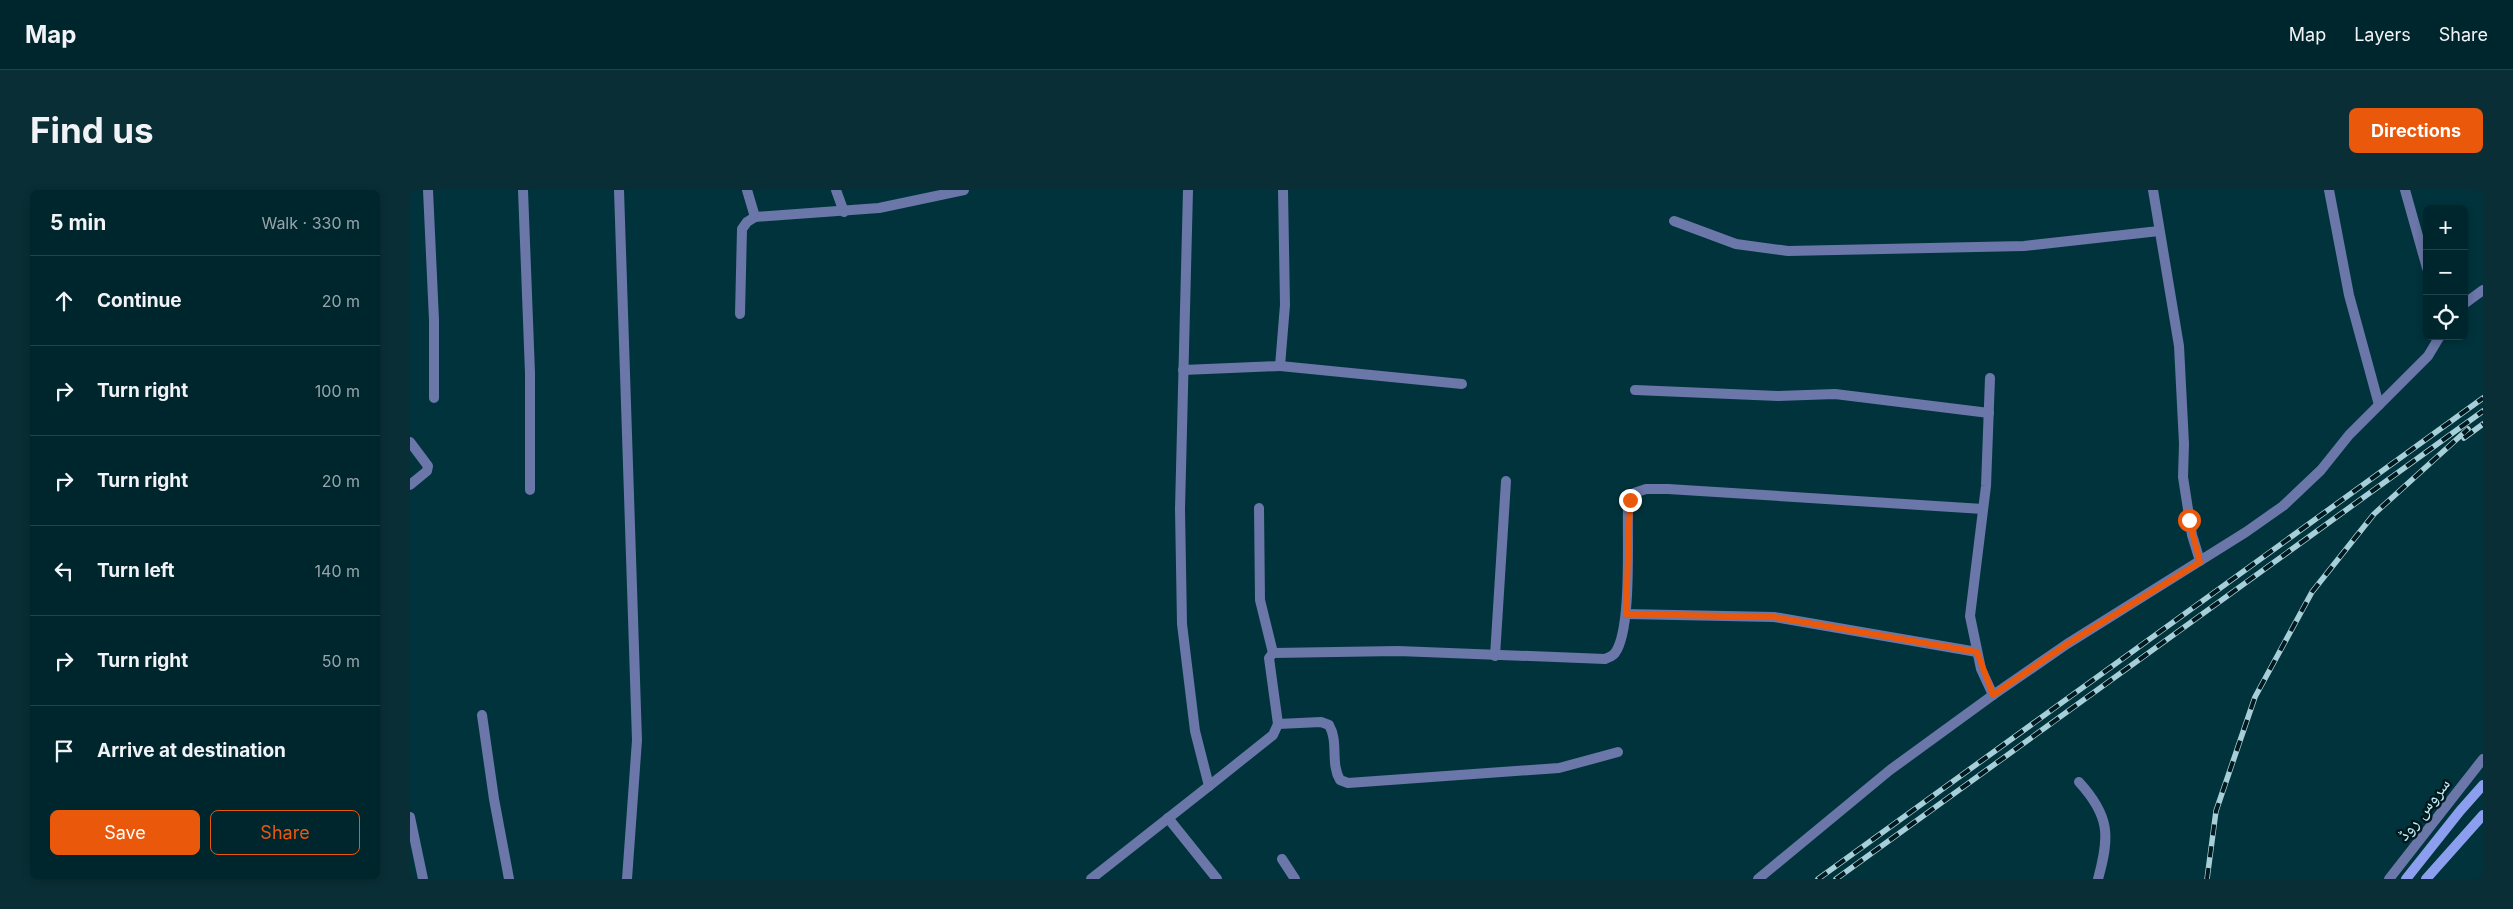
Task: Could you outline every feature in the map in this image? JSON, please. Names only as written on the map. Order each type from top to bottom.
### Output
[{"type":"main road","points":[[2406,879],[2483,785]]},
{"type":"main road","points":[[2426,879],[2483,815]]},
{"type":"street","points":[[428,190],[434,320],[434,398]]},
{"type":"street","points":[[523,190],[530,373],[530,490]]},
{"type":"street","points":[[619,190],[637,740],[627,879]]},
{"type":"street","points":[[747,190],[755,217]]},
{"type":"street","points":[[836,190],[844,212]]},
{"type":"street","points":[[740,314],[742,229],[746,222],[755,217],[879,208],[964,190]]},
{"type":"street","points":[[1188,190],[1180,509],[1182,624],[1195,731],[1209,786]]},
{"type":"street","points":[[1280,366],[1286,305],[1283,190]]},
{"type":"street","points":[[2152,190],[2179,346],[2184,444],[2183,477],[2192,535],[2200,562]]},
{"type":"street","points":[[2329,190],[2349,294],[2379,405]]},
{"type":"street","points":[[2405,190],[2423,254]]},
{"type":"street","points":[[1674,221],[1736,244],[1788,252],[2024,246],[2159,231]]},
{"type":"street","points":[[2468,301],[2483,290]]},
{"type":"street","points":[[1758,879],[1890,770],[1993,695],[2067,644],[2200,562],[2283,506],[2321,470],[2349,435],[2428,356],[2438,340]]},
{"type":"street","points":[[1184,370],[1280,366],[1462,384]]},
{"type":"street","points":[[1990,378],[1986,486],[1970,616],[1977,652],[1993,695]]},
{"type":"street","points":[[1635,390],[1778,396],[1835,394],[1989,413]]},
{"type":"street","points":[[410,442],[428,466],[427,471],[410,485]]},
{"type":"street","points":[[1495,656],[1506,481]]},
{"type":"street","points":[[1273,653],[1398,651],[1605,659],[1613,656],[1618,648],[1626,614],[1628,508],[1634,493],[1646,489],[1774,495],[1983,509]]},
{"type":"street","points":[[1258,508],[1260,600],[1273,653]]},
{"type":"street","points":[[1626,614],[1774,617],[1977,652]]},
{"type":"street","points":[[1092,879],[1273,735],[1278,724],[1269,658],[1273,653]]},
{"type":"street","points":[[482,715],[494,799],[509,879]]},
{"type":"street","points":[[1278,724],[1321,722],[1329,725],[1333,732],[1335,772],[1340,780],[1348,783],[1558,768],[1618,752]]},
{"type":"street","name":"سروس روڈ","points":[[2389,879],[2483,759]]},
{"type":"street","points":[[2079,782],[2094,798],[2106,824],[2104,856],[2098,879]]},
{"type":"street","points":[[410,816],[423,879]]},
{"type":"street","points":[[1168,818],[1200,854],[1218,879]]},
{"type":"street","points":[[1282,859],[1295,879]]},
{"type":"railway","points":[[1818,879],[2483,398]]},
{"type":"railway","points":[[1836,879],[2483,411]]},
{"type":"railway","points":[[2464,438],[2483,424]]},
{"type":"railway","points":[[2207,879],[2216,811],[2255,697],[2312,592],[2374,514],[2468,429]]},
{"type":"route","points":[[1630,500],[1628,508],[1626,614],[1774,617],[1977,652],[1981,669],[1993,695],[2067,644],[2200,562],[2189,520]]}]
